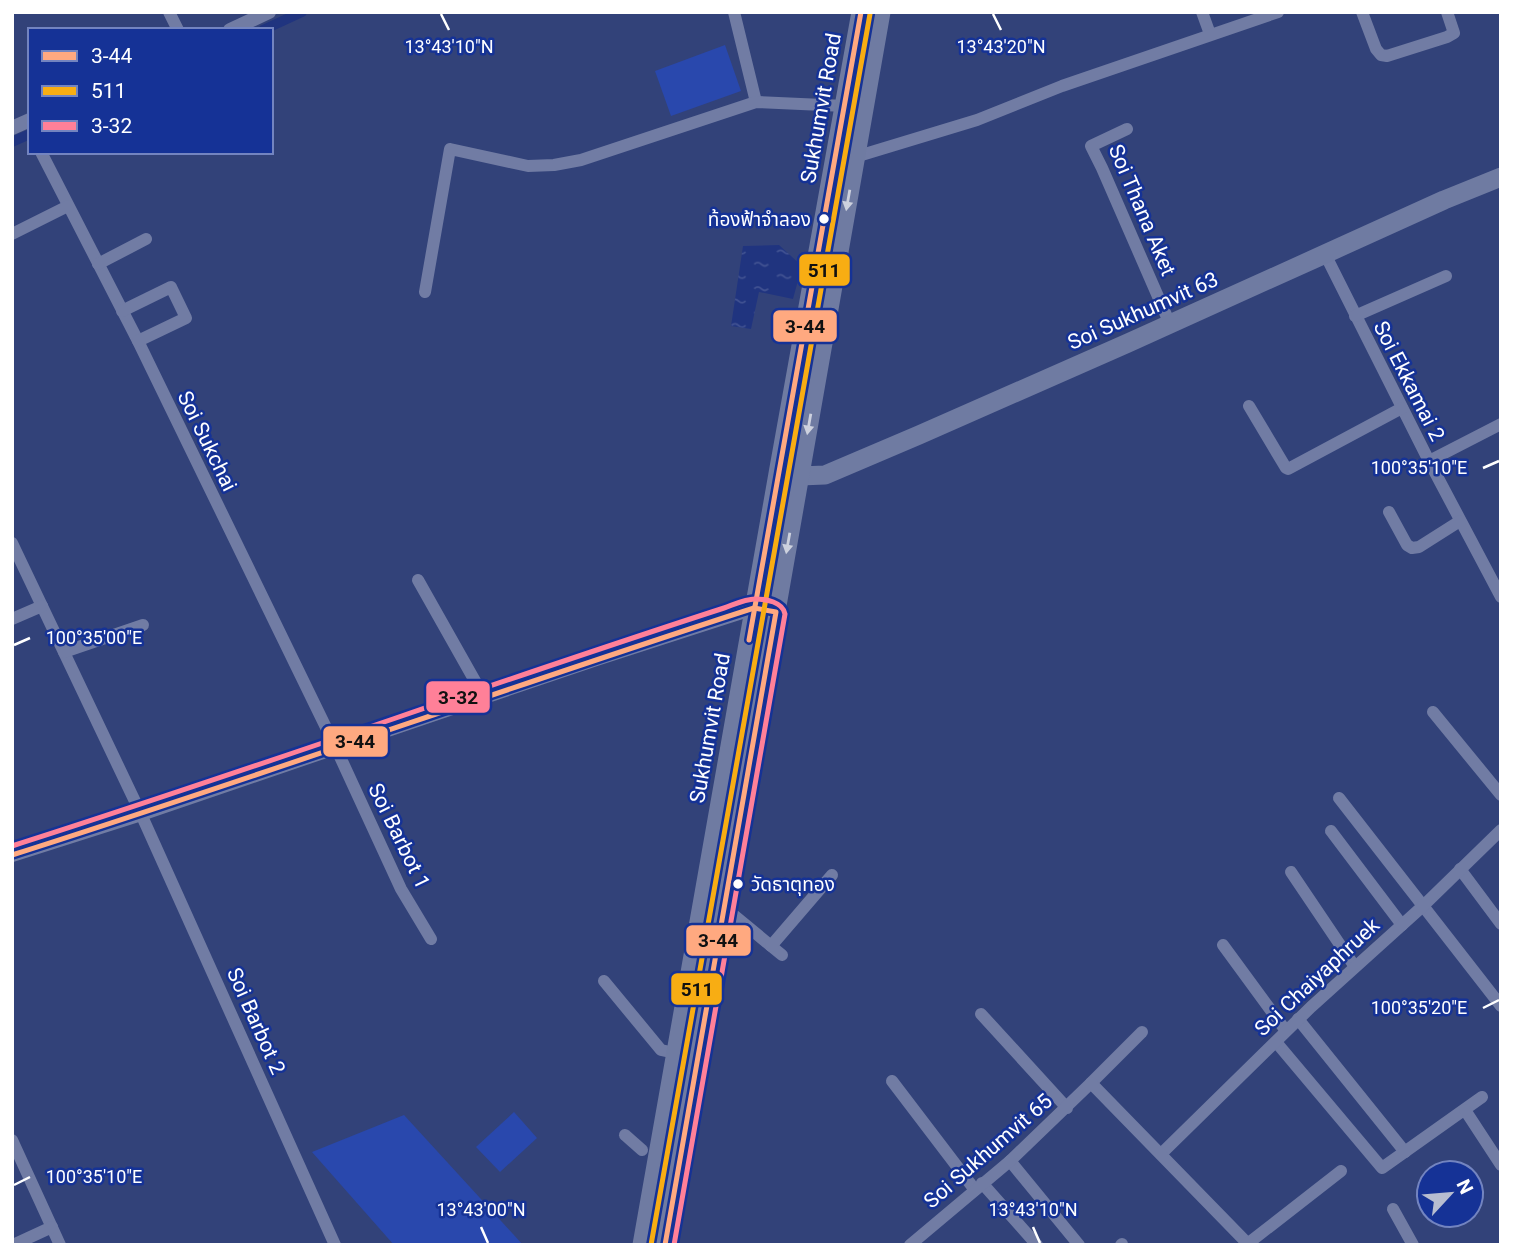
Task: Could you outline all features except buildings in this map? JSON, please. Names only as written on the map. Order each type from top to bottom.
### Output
[{"type":"main road","name":"Sukhumvit Road","points":[[665,1245],[800,476],[846,155],[845,106],[862,12]]},
{"type":"main road","name":"Sukhumvit Road","points":[[642,1245],[779,468],[846,155],[881,12]]},
{"type":"main road","name":"Soi Sukhumvit 63","points":[[800,476],[825,475],[919,435],[1501,177]]},
{"type":"main road","points":[[779,468],[800,476]]},
{"type":"main road","points":[[754,608],[776,612]]},
{"type":"main road","points":[[686,991],[709,996]]},
{"type":"street","points":[[169,12],[177,28]]},
{"type":"street","points":[[234,28],[269,12]]},
{"type":"street","points":[[734,12],[756,102]]},
{"type":"street","points":[[1202,12],[1210,34]]},
{"type":"street","points":[[846,155],[977,120],[1062,86],[1278,12]]},
{"type":"street","points":[[1362,12],[1376,49],[1381,55],[1387,55],[1454,33],[1447,12]]},
{"type":"street","points":[[425,292],[450,149],[528,166],[554,165],[581,160],[756,102],[845,106]]},
{"type":"street","name":"Soi Thana Aket","points":[[1127,129],[1091,146],[1170,324]]},
{"type":"street","name":"Soi Sukchai","points":[[42,154],[138,341],[336,748]]},
{"type":"street","points":[[12,233],[68,206]]},
{"type":"street","points":[[98,264],[146,240]]},
{"type":"street","name":"Soi Ekkamai 2","points":[[1325,254],[1429,461],[1501,596]]},
{"type":"street","points":[[1355,316],[1446,276]]},
{"type":"street","points":[[122,311],[171,287],[186,318],[138,341]]},
{"type":"street","points":[[1250,406],[1288,469],[1402,408]]},
{"type":"street","points":[[1429,461],[1501,424]]},
{"type":"street","points":[[1389,512],[1407,545],[1412,548],[1419,547],[1460,521]]},
{"type":"street","name":"Soi Barbot 2","points":[[12,542],[141,814],[335,1245]]},
{"type":"street","points":[[418,580],[484,697]]},
{"type":"street","points":[[12,618],[42,606]]},
{"type":"street","points":[[12,855],[754,608]]},
{"type":"street","points":[[64,652],[143,625]]},
{"type":"street","points":[[1433,712],[1501,795]]},
{"type":"street","name":"Soi Barbot 1","points":[[336,748],[401,889],[431,939]]},
{"type":"street","points":[[1339,798],[1501,1006]]},
{"type":"street","name":"Soi Chaiyaphruek","points":[[1161,1154],[1298,1019],[1423,906],[1501,830]]},
{"type":"street","points":[[1331,831],[1402,925]]},
{"type":"street","points":[[1461,869],[1501,924]]},
{"type":"street","points":[[1291,872],[1355,967]]},
{"type":"street","points":[[771,946],[832,875]]},
{"type":"street","points":[[724,907],[782,955]]},
{"type":"street","points":[[1223,945],[1286,1031]]},
{"type":"street","points":[[604,981],[661,1050],[675,1053]]},
{"type":"street","points":[[981,1014],[1067,1108]]},
{"type":"street","points":[[1298,1019],[1405,1152]]},
{"type":"street","name":"Soi Sukhumvit 65","points":[[910,1245],[1010,1161],[1142,1032]]},
{"type":"street","points":[[1276,1042],[1382,1168],[1482,1097]]},
{"type":"street","points":[[892,1081],[979,1187],[1037,1245]]},
{"type":"street","points":[[1091,1083],[1247,1244],[1341,1171]]},
{"type":"street","points":[[1465,1110],[1501,1165]]},
{"type":"street","points":[[625,1135],[642,1150]]},
{"type":"street","points":[[12,1140],[60,1245]]},
{"type":"street","points":[[1010,1161],[1079,1245]]},
{"type":"street","points":[[1394,1209],[1413,1245]]},
{"type":"street","points":[[13,1245],[52,1227]]},
{"type":"shaded area","points":[[725,45],[741,91],[671,116],[655,71]]},
{"type":"shaded area","points":[[514,1112],[537,1138],[500,1172],[476,1147]]},
{"type":"shaded area","points":[[404,1115],[523,1245],[394,1245],[312,1152]]},
{"type":"water","points":[[779,245],[802,266],[793,299],[759,292],[751,329],[731,326],[743,246]]},
{"type":"waterway","points":[[267,28],[302,12]]},
{"type":"waterway","points":[[12,142],[28,135]]},
{"type":"transit line","name":"3-44","points":[[749,640],[861,12]]},
{"type":"transit line","name":"511","points":[[651,1245],[870,14]]},
{"type":"transit line","name":"3-32","points":[[12,846],[743,601],[759,599],[778,604],[785,614],[674,1245]]},
{"type":"transit line","name":"3-44","points":[[12,855],[754,608],[776,612],[665,1245]]},
{"type":"place","name":"ท้องฟ้าจำลอง","points":[[824,219]]},
{"type":"place","name":"วัดธาตุทอง","points":[[738,884]]}]
